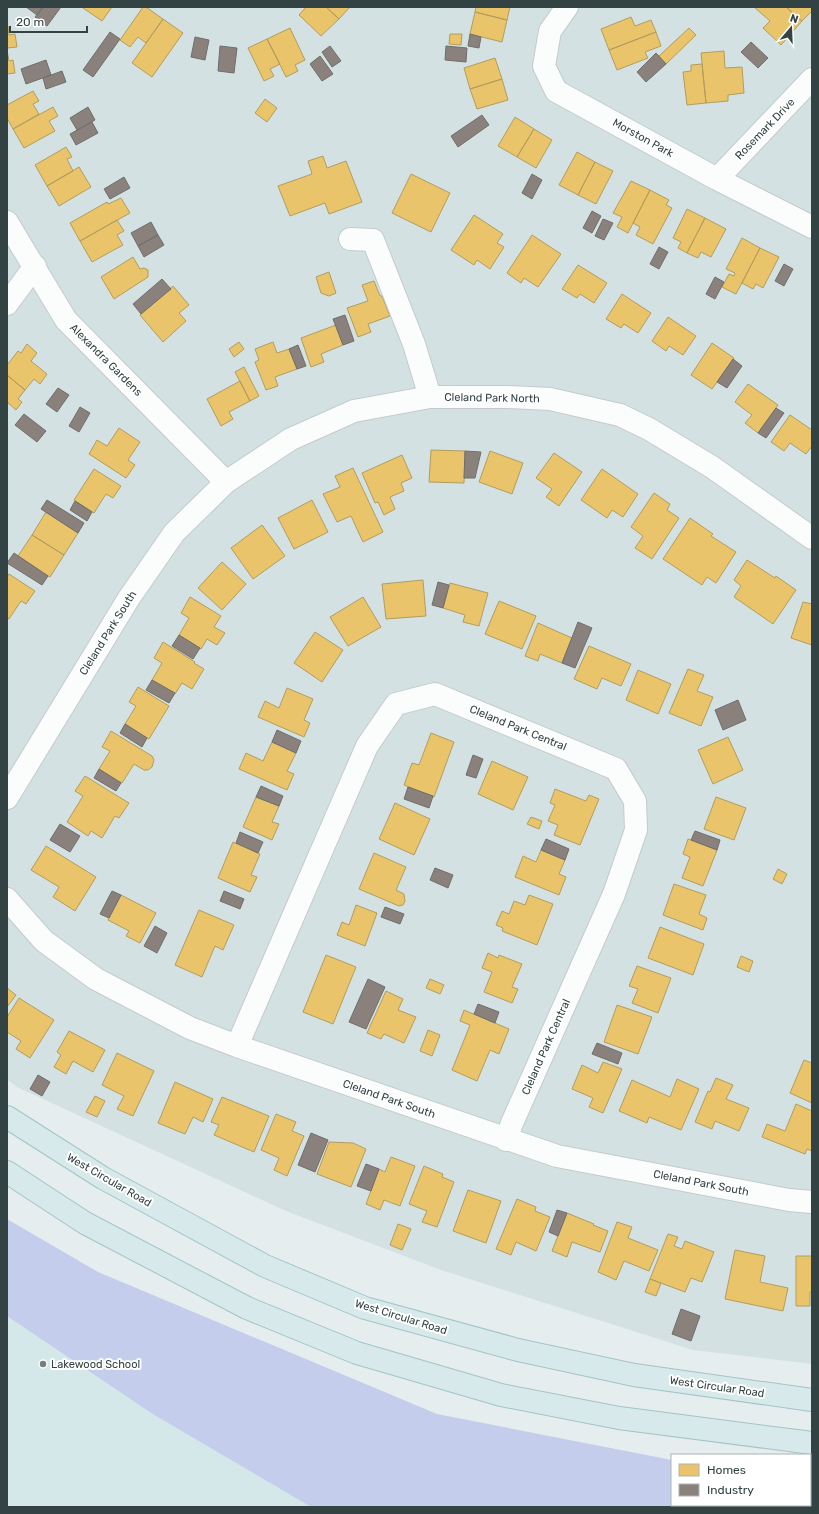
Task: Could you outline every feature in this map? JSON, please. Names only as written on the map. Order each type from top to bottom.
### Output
[{"type":"highway","name":"West Circular Road","points":[[7,1117],[103,1178],[265,1266],[365,1308],[518,1350],[634,1375],[812,1400]]},
{"type":"highway","points":[[7,1172],[85,1223],[247,1308],[357,1353],[501,1395],[619,1418],[812,1443]]},
{"type":"street","name":"Morston Park","points":[[567,7],[550,31],[544,66],[556,91],[717,179],[812,227]]},
{"type":"street","name":"Rosemark Drive","points":[[717,179],[812,79]]},
{"type":"street","name":"Alexandra Gardens","points":[[7,222],[35,266],[66,320],[226,482]]},
{"type":"street","points":[[350,239],[373,240],[414,344],[430,398]]},
{"type":"street","points":[[7,304],[35,266]]},
{"type":"street","name":"Cleland Park North","points":[[226,482],[291,438],[354,411],[430,398],[507,396],[550,399],[620,415],[649,429],[712,467],[812,538]]},
{"type":"street","name":"Cleland Park South","points":[[7,798],[129,598],[174,533],[226,482]]},
{"type":"street","name":"Cleland Park Central","points":[[237,1046],[367,746],[396,704],[435,694],[616,769],[635,801],[636,830],[614,894],[512,1122],[506,1140]]},
{"type":"street","name":"Cleland Park South","points":[[7,899],[44,941],[96,979],[190,1028],[237,1046],[506,1140],[557,1156],[789,1200],[812,1202]]},
{"type":"shaded area","points":[[7,7],[812,7],[812,1364],[693,1350],[441,1270],[286,1211],[17,1087],[7,1079]]},
{"type":"shaded area","points":[[7,1219],[98,1272],[437,1414],[671,1460],[671,1506],[811,1506],[811,1482],[812,1507],[311,1507],[151,1413],[7,1316]]},
{"type":"shaded area","name":"Lakewood School","points":[[7,1316],[151,1413],[311,1507],[7,1507]]},
{"type":"building: Homes","points":[[112,7],[102,21],[83,8]]},
{"type":"building: Homes","points":[[143,7],[146,7],[163,19],[146,43],[138,37],[130,47],[120,40]]},
{"type":"building: Homes","points":[[306,7],[326,7],[339,19],[321,36],[299,15]]},
{"type":"building: Homes","points":[[326,7],[350,7],[339,19]]},
{"type":"building: Homes","points":[[476,7],[510,7],[507,20],[475,12]]},
{"type":"building: Homes","points":[[754,7],[786,7],[802,21],[781,45],[763,28],[770,21]]},
{"type":"building: Homes","points":[[786,7],[812,7],[812,11],[802,21]]},
{"type":"building: Homes","points":[[475,12],[507,20],[502,42],[470,34]]},
{"type":"building: Homes","points":[[631,17],[635,26],[651,20],[656,32],[609,50],[601,29]]},
{"type":"building: Homes","points":[[163,19],[183,33],[152,77],[132,63]]},
{"type":"building: Homes","points":[[7,26],[9,35],[15,34],[17,47],[7,48]]},
{"type":"building: Homes","points":[[290,28],[305,60],[295,65],[298,71],[286,77],[267,39]]},
{"type":"building: Homes","points":[[689,28],[696,35],[666,64],[659,56]]},
{"type":"building: Homes","points":[[656,32],[661,46],[645,52],[648,58],[617,70],[609,50]]},
{"type":"building: Homes","points":[[450,34],[462,34],[461,45],[449,44]]},
{"type":"building: Homes","points":[[267,39],[280,64],[270,69],[274,76],[264,81],[248,48]]},
{"type":"building: Homes","points":[[7,50],[9,61],[13,60],[15,73],[7,74]]},
{"type":"building: Homes","points":[[724,51],[725,68],[742,67],[744,93],[728,95],[728,101],[706,103],[701,53]]},
{"type":"building: Homes","points":[[495,58],[502,79],[470,89],[464,68]]},
{"type":"building: Homes","points":[[702,64],[706,103],[687,105],[683,72],[691,71],[691,65]]},
{"type":"building: Homes","points":[[502,79],[508,100],[477,109],[470,89]]},
{"type":"building: Homes","points":[[33,91],[39,101],[33,104],[39,114],[13,129],[7,118],[7,105]]},
{"type":"building: Homes","points":[[265,99],[277,108],[267,122],[255,113]]},
{"type":"building: Homes","points":[[53,107],[58,116],[49,121],[55,131],[24,148],[13,129]]},
{"type":"building: Homes","points":[[515,117],[534,129],[517,157],[498,146]]},
{"type":"building: Homes","points":[[534,129],[552,140],[536,168],[517,157]]},
{"type":"building: Homes","points":[[66,147],[72,157],[67,159],[73,171],[47,186],[35,165]]},
{"type":"building: Homes","points":[[577,152],[595,162],[578,195],[559,185]]},
{"type":"building: Homes","points":[[323,156],[327,168],[346,161],[362,202],[329,214],[325,203],[290,216],[278,186],[312,174],[308,161]]},
{"type":"building: Homes","points":[[595,162],[613,171],[596,204],[578,195]]},
{"type":"building: Homes","points":[[79,167],[91,187],[59,206],[47,186]]},
{"type":"building: Homes","points":[[411,174],[450,193],[431,232],[392,213]]},
{"type":"building: Homes","points":[[631,181],[650,190],[628,233],[617,227],[622,217],[613,213]]},
{"type":"building: Homes","points":[[650,190],[669,200],[666,205],[672,208],[653,244],[636,235],[640,227],[633,223]]},
{"type":"building: Homes","points":[[121,198],[130,213],[80,241],[70,223],[107,202],[108,204]]},
{"type":"building: Homes","points":[[687,209],[705,218],[687,253],[678,248],[681,242],[673,238]]},
{"type":"building: Homes","points":[[474,215],[503,234],[497,243],[504,247],[490,269],[477,260],[474,265],[451,250]]},
{"type":"building: Homes","points":[[705,218],[726,229],[711,257],[701,252],[698,258],[687,253]]},
{"type":"building: Homes","points":[[117,220],[124,231],[117,235],[123,245],[92,262],[80,241]]},
{"type":"building: Homes","points":[[532,235],[561,254],[538,287],[524,278],[521,283],[507,273]]},
{"type":"building: Homes","points":[[742,238],[760,248],[736,294],[722,287],[729,274],[734,276],[735,273],[726,269]]},
{"type":"building: Homes","points":[[760,248],[779,257],[763,288],[756,284],[753,289],[742,283]]},
{"type":"building: Homes","points":[[133,257],[140,269],[144,268],[148,270],[148,277],[114,299],[101,277]]},
{"type":"building: Homes","points":[[578,265],[607,283],[594,303],[580,294],[577,298],[562,289]]},
{"type":"building: Homes","points":[[329,272],[336,293],[329,296],[321,293],[316,277]]},
{"type":"building: Homes","points":[[374,281],[390,316],[368,324],[371,332],[358,337],[347,308],[368,301],[362,285]]},
{"type":"building: Homes","points":[[173,286],[189,305],[179,313],[186,321],[163,342],[140,315]]},
{"type":"building: Homes","points":[[622,294],[651,313],[638,333],[624,324],[621,328],[606,319]]},
{"type":"building: Homes","points":[[668,317],[696,336],[683,355],[669,346],[666,351],[652,341]]},
{"type":"building: Homes","points":[[336,325],[343,345],[321,354],[324,362],[311,367],[301,338]]},
{"type":"building: Homes","points":[[239,342],[244,349],[234,357],[229,349]]},
{"type":"building: Homes","points":[[273,342],[277,353],[289,349],[297,369],[275,377],[278,386],[266,390],[255,362],[259,360],[255,349]]},
{"type":"building: Homes","points":[[712,343],[734,358],[712,389],[691,375]]},
{"type":"building: Homes","points":[[27,344],[37,353],[31,361],[47,374],[40,384],[34,379],[25,390],[7,375],[7,365],[18,351],[21,353]]},
{"type":"building: Homes","points":[[244,367],[259,396],[250,401],[235,372]]},
{"type":"building: Homes","points":[[7,375],[25,390],[18,399],[22,402],[16,410],[7,402]]},
{"type":"building: Homes","points":[[240,381],[250,401],[229,412],[233,419],[221,426],[207,399]]},
{"type":"building: Homes","points":[[748,384],[778,405],[758,433],[745,423],[752,415],[735,402]]},
{"type":"building: Homes","points":[[790,415],[812,430],[812,446],[806,454],[790,443],[784,451],[771,442]]},
{"type":"building: Homes","points":[[119,428],[140,442],[128,460],[135,465],[126,478],[89,454],[97,440],[107,446]]},
{"type":"building: Homes","points":[[431,450],[465,451],[464,483],[429,482]]},
{"type":"building: Homes","points":[[490,451],[523,463],[512,494],[479,482]]},
{"type":"building: Homes","points":[[554,453],[582,472],[559,506],[546,497],[552,489],[536,478]]},
{"type":"building: Homes","points":[[402,455],[412,478],[401,483],[404,491],[390,497],[395,509],[384,515],[378,502],[375,503],[362,473]]},
{"type":"building: Homes","points":[[353,468],[383,532],[363,542],[351,516],[337,522],[323,494],[340,487],[335,476]]},
{"type":"building: Homes","points":[[94,469],[121,486],[113,498],[106,494],[94,513],[74,500]]},
{"type":"building: Homes","points":[[602,469],[638,494],[623,517],[612,510],[607,518],[581,500]]},
{"type":"building: Homes","points":[[654,493],[670,504],[667,510],[679,518],[652,559],[635,548],[643,536],[631,527]]},
{"type":"building: Homes","points":[[312,500],[328,532],[294,549],[278,518]]},
{"type":"building: Homes","points":[[46,512],[78,533],[64,555],[32,535]]},
{"type":"building: Homes","points":[[690,518],[713,534],[711,536],[736,552],[716,583],[707,577],[702,585],[663,559]]},
{"type":"building: Homes","points":[[262,525],[285,556],[253,579],[231,548]]},
{"type":"building: Homes","points":[[32,535],[64,555],[50,577],[18,556]]},
{"type":"building: Homes","points":[[747,560],[775,578],[776,576],[796,590],[773,624],[734,597],[741,586],[734,580]]},
{"type":"building: Homes","points":[[222,562],[246,584],[222,610],[198,588]]},
{"type":"building: Homes","points":[[9,574],[35,591],[26,604],[21,601],[9,619],[7,618],[7,577]]},
{"type":"building: Homes","points":[[423,580],[426,616],[386,619],[382,584]]},
{"type":"building: Homes","points":[[450,583],[488,593],[479,626],[463,622],[465,615],[443,608]]},
{"type":"building: Homes","points":[[190,597],[221,616],[214,627],[225,633],[217,645],[207,639],[201,649],[179,635],[189,618],[181,613]]},
{"type":"building: Homes","points":[[363,597],[381,627],[348,646],[330,617]]},
{"type":"building: Homes","points":[[499,601],[536,616],[522,649],[485,634]]},
{"type":"building: Homes","points":[[803,602],[812,604],[812,645],[791,638]]},
{"type":"building: Homes","points":[[538,623],[572,638],[562,663],[540,654],[538,661],[525,656]]},
{"type":"building: Homes","points":[[315,632],[343,650],[322,682],[294,663]]},
{"type":"building: Homes","points":[[163,642],[204,669],[192,689],[182,683],[175,694],[152,680],[162,663],[154,658]]},
{"type":"building: Homes","points":[[589,646],[631,664],[621,686],[602,678],[597,689],[574,679]]},
{"type":"building: Homes","points":[[688,669],[704,675],[697,691],[713,697],[701,726],[669,713]]},
{"type":"building: Homes","points":[[638,670],[671,684],[658,714],[626,700]]},
{"type":"building: Homes","points":[[138,687],[169,706],[149,739],[125,724],[136,706],[129,702]]},
{"type":"building: Homes","points":[[287,688],[313,699],[304,720],[310,723],[304,737],[258,717],[265,701],[279,708]]},
{"type":"building: Homes","points":[[111,731],[152,756],[154,760],[152,767],[148,770],[144,770],[134,764],[122,783],[99,769],[110,751],[102,747]]},
{"type":"building: Homes","points":[[431,733],[454,742],[434,797],[404,785],[412,763],[419,765]]},
{"type":"building: Homes","points":[[728,737],[743,770],[713,784],[698,750]]},
{"type":"building: Homes","points":[[272,742],[296,753],[287,771],[294,774],[287,790],[239,769],[246,753],[263,761]]},
{"type":"building: Homes","points":[[492,761],[528,777],[513,810],[478,794]]},
{"type":"building: Homes","points":[[85,776],[129,803],[119,818],[115,816],[102,838],[91,831],[88,836],[67,822],[83,796],[75,791]]},
{"type":"building: Homes","points":[[555,789],[586,801],[589,795],[599,799],[580,845],[554,835],[558,825],[548,821],[555,805],[550,803]]},
{"type":"building: Homes","points":[[256,797],[279,806],[272,822],[279,824],[272,840],[243,827]]},
{"type":"building: Homes","points":[[716,797],[746,808],[734,840],[704,829]]},
{"type":"building: Homes","points":[[395,803],[430,819],[414,855],[379,839]]},
{"type":"building: Homes","points":[[531,817],[542,821],[539,829],[527,824]]},
{"type":"building: Homes","points":[[688,839],[717,850],[703,886],[682,878],[690,857],[683,854]]},
{"type":"building: Homes","points":[[233,842],[260,854],[251,875],[257,877],[250,892],[218,878]]},
{"type":"building: Homes","points":[[46,846],[96,877],[75,911],[53,897],[59,887],[31,870]]},
{"type":"building: Homes","points":[[541,850],[565,860],[559,874],[566,877],[559,895],[515,877],[523,856],[536,862]]},
{"type":"building: Homes","points":[[374,853],[406,867],[396,890],[404,894],[405,901],[403,905],[399,906],[359,889]]},
{"type":"building: Homes","points":[[778,869],[787,874],[782,884],[773,879]]},
{"type":"building: Homes","points":[[674,884],[706,895],[699,914],[707,918],[703,930],[663,915]]},
{"type":"building: Homes","points":[[121,895],[156,913],[140,943],[126,936],[129,931],[108,920]]},
{"type":"building: Homes","points":[[529,895],[553,904],[537,945],[502,931],[503,928],[496,925],[502,911],[509,914],[514,901],[525,905]]},
{"type":"building: Homes","points":[[356,905],[377,913],[365,946],[337,935],[342,922],[349,925]]},
{"type":"building: Homes","points":[[199,910],[234,925],[223,950],[215,946],[202,977],[175,965]]},
{"type":"building: Homes","points":[[660,927],[704,944],[693,975],[648,958]]},
{"type":"building: Homes","points":[[488,953],[498,958],[499,955],[522,964],[512,987],[518,989],[512,1003],[484,992],[492,972],[482,968]]},
{"type":"building: Homes","points":[[326,955],[356,967],[333,1024],[303,1012]]},
{"type":"building: Homes","points":[[741,956],[753,961],[749,972],[737,967]]},
{"type":"building: Homes","points":[[637,966],[671,978],[658,1013],[632,1003],[638,989],[629,986]]},
{"type":"building: Homes","points":[[430,979],[444,985],[440,994],[426,988]]},
{"type":"building: Homes","points":[[7,988],[16,995],[7,1007]]},
{"type":"building: Homes","points":[[386,991],[403,999],[398,1010],[416,1017],[404,1043],[384,1034],[381,1039],[367,1033]]},
{"type":"building: Homes","points":[[19,998],[54,1020],[30,1058],[16,1049],[21,1041],[7,1032],[7,1017]]},
{"type":"building: Homes","points":[[617,1005],[652,1017],[638,1054],[604,1042]]},
{"type":"building: Homes","points":[[464,1010],[509,1029],[499,1054],[490,1050],[477,1081],[452,1070],[470,1025],[460,1021]]},
{"type":"building: Homes","points":[[428,1030],[440,1035],[432,1056],[420,1051]]},
{"type":"building: Homes","points":[[69,1031],[105,1050],[93,1072],[73,1061],[66,1074],[54,1067],[61,1055],[57,1052]]},
{"type":"building: Homes","points":[[117,1053],[154,1071],[133,1116],[117,1109],[124,1096],[102,1085]]},
{"type":"building: Homes","points":[[804,1060],[812,1063],[812,1103],[790,1093]]},
{"type":"building: Homes","points":[[603,1062],[622,1069],[603,1113],[589,1107],[593,1098],[572,1089],[582,1065],[598,1073]]},
{"type":"building: Homes","points":[[716,1078],[733,1085],[726,1099],[749,1108],[739,1131],[715,1121],[712,1129],[695,1122],[708,1091],[710,1092]]},
{"type":"building: Homes","points":[[677,1079],[699,1089],[681,1130],[649,1117],[647,1123],[619,1111],[632,1080],[670,1097]]},
{"type":"building: Homes","points":[[175,1082],[213,1099],[203,1122],[193,1117],[185,1134],[158,1123]]},
{"type":"building: Homes","points":[[95,1096],[105,1101],[97,1117],[86,1112]]},
{"type":"building: Homes","points":[[222,1097],[269,1116],[254,1152],[214,1135],[219,1125],[211,1122]]},
{"type":"building: Homes","points":[[796,1104],[812,1111],[812,1151],[807,1149],[805,1154],[762,1137],[767,1124],[785,1131]]},
{"type":"building: Homes","points":[[276,1114],[296,1122],[292,1131],[304,1136],[287,1176],[274,1170],[279,1158],[261,1150]]},
{"type":"building: Homes","points":[[329,1142],[353,1143],[366,1149],[351,1187],[317,1174]]},
{"type":"building: Homes","points":[[391,1157],[415,1166],[400,1206],[384,1200],[380,1210],[366,1204],[379,1169],[385,1172]]},
{"type":"building: Homes","points":[[424,1166],[443,1174],[442,1177],[454,1182],[437,1227],[422,1222],[427,1211],[409,1204]]},
{"type":"building: Homes","points":[[468,1190],[501,1201],[486,1243],[453,1231]]},
{"type":"building: Homes","points":[[517,1199],[536,1207],[535,1211],[550,1217],[536,1251],[516,1242],[511,1255],[496,1249]]},
{"type":"building: Homes","points":[[567,1213],[608,1231],[600,1252],[572,1242],[567,1257],[552,1251]]},
{"type":"building: Homes","points":[[617,1222],[632,1227],[628,1238],[658,1250],[649,1271],[624,1261],[616,1280],[598,1272]]},
{"type":"building: Homes","points":[[398,1224],[411,1229],[402,1250],[390,1245]]},
{"type":"building: Homes","points":[[668,1234],[678,1237],[674,1246],[682,1249],[685,1241],[714,1252],[702,1282],[691,1278],[685,1292],[650,1279]]},
{"type":"building: Homes","points":[[735,1250],[765,1256],[760,1282],[788,1288],[783,1311],[725,1299]]},
{"type":"building: Homes","points":[[796,1256],[812,1256],[812,1292],[810,1292],[810,1306],[796,1306]]},
{"type":"building: Homes","points":[[650,1279],[661,1283],[656,1296],[645,1292]]},
{"type":"building: Industry","points":[[26,7],[43,7],[37,15]]},
{"type":"building: Industry","points":[[43,7],[61,7],[47,26],[35,17]]},
{"type":"building: Industry","points":[[110,32],[120,39],[93,77],[83,70]]},
{"type":"building: Industry","points":[[470,34],[481,37],[479,48],[468,46]]},
{"type":"building: Industry","points":[[195,37],[209,40],[205,60],[191,57]]},
{"type":"building: Industry","points":[[751,42],[768,58],[758,68],[741,52]]},
{"type":"building: Industry","points":[[220,46],[237,48],[234,73],[218,71]]},
{"type":"building: Industry","points":[[330,46],[341,61],[332,67],[322,52]]},
{"type":"building: Industry","points":[[446,46],[467,48],[466,62],[445,60]]},
{"type":"building: Industry","points":[[656,53],[666,64],[646,82],[637,72]]},
{"type":"building: Industry","points":[[320,56],[333,74],[322,81],[310,64]]},
{"type":"building: Industry","points":[[46,60],[51,75],[26,84],[21,69]]},
{"type":"building: Industry","points":[[62,71],[66,82],[46,89],[43,78]]},
{"type":"building: Industry","points":[[88,107],[95,120],[77,130],[70,118]]},
{"type":"building: Industry","points":[[482,115],[489,125],[458,147],[451,136]]},
{"type":"building: Industry","points":[[92,122],[98,133],[76,145],[70,134]]},
{"type":"building: Industry","points":[[532,174],[542,180],[532,199],[522,193]]},
{"type":"building: Industry","points":[[124,177],[130,188],[110,199],[104,189]]},
{"type":"building: Industry","points":[[592,211],[601,216],[592,233],[583,228]]},
{"type":"building: Industry","points":[[603,219],[613,223],[604,240],[595,236]]},
{"type":"building: Industry","points":[[151,222],[158,235],[138,246],[131,233]]},
{"type":"building: Industry","points":[[158,235],[164,245],[144,257],[138,246]]},
{"type":"building: Industry","points":[[659,247],[668,252],[659,269],[650,264]]},
{"type":"building: Industry","points":[[784,264],[793,269],[784,286],[775,281]]},
{"type":"building: Industry","points":[[715,277],[724,282],[715,299],[706,294]]},
{"type":"building: Industry","points":[[162,279],[171,289],[141,314],[133,304]]},
{"type":"building: Industry","points":[[345,315],[354,341],[343,345],[333,319]]},
{"type":"building: Industry","points":[[298,345],[306,366],[297,369],[289,349]]},
{"type":"building: Industry","points":[[733,359],[742,366],[727,388],[717,382]]},
{"type":"building: Industry","points":[[58,388],[69,395],[57,412],[46,404]]},
{"type":"building: Industry","points":[[80,407],[90,413],[79,432],[69,426]]},
{"type":"building: Industry","points":[[776,408],[784,413],[766,438],[758,433]]},
{"type":"building: Industry","points":[[24,414],[46,431],[37,442],[15,425]]},
{"type":"building: Industry","points":[[465,451],[481,452],[475,478],[464,478]]},
{"type":"building: Industry","points":[[47,500],[84,523],[78,533],[41,509]]},
{"type":"building: Industry","points":[[75,501],[92,512],[87,521],[70,510]]},
{"type":"building: Industry","points":[[14,553],[48,576],[42,585],[7,563]]},
{"type":"building: Industry","points":[[438,582],[449,585],[443,608],[432,605]]},
{"type":"building: Industry","points":[[578,622],[592,628],[575,668],[562,663]]},
{"type":"building: Industry","points":[[179,635],[200,648],[193,659],[172,646]]},
{"type":"building: Industry","points":[[152,680],[175,693],[169,703],[146,690]]},
{"type":"building: Industry","points":[[738,700],[746,720],[723,730],[715,710]]},
{"type":"building: Industry","points":[[125,724],[147,738],[142,747],[120,733]]},
{"type":"building: Industry","points":[[277,730],[301,741],[296,753],[272,742]]},
{"type":"building: Industry","points":[[473,755],[483,759],[476,778],[466,775]]},
{"type":"building: Industry","points":[[99,769],[121,783],[116,791],[94,778]]},
{"type":"building: Industry","points":[[261,786],[283,796],[279,806],[256,797]]},
{"type":"building: Industry","points":[[408,787],[433,796],[429,808],[404,799]]},
{"type":"building: Industry","points":[[60,824],[80,836],[70,852],[50,840]]},
{"type":"building: Industry","points":[[695,831],[720,840],[717,850],[691,840]]},
{"type":"building: Industry","points":[[240,832],[263,842],[258,853],[236,843]]},
{"type":"building: Industry","points":[[546,839],[569,849],[565,860],[541,850]]},
{"type":"building: Industry","points":[[435,868],[453,875],[448,888],[430,880]]},
{"type":"building: Industry","points":[[112,891],[121,895],[109,918],[100,914]]},
{"type":"building: Industry","points":[[224,891],[244,899],[240,909],[220,901]]},
{"type":"building: Industry","points":[[385,907],[404,914],[400,924],[381,917]]},
{"type":"building: Industry","points":[[155,926],[167,933],[157,953],[144,946]]},
{"type":"building: Industry","points":[[368,979],[385,987],[366,1029],[349,1022]]},
{"type":"building: Industry","points":[[478,1004],[499,1012],[495,1023],[474,1014]]},
{"type":"building: Industry","points":[[597,1043],[622,1053],[618,1064],[592,1054]]},
{"type":"building: Industry","points":[[38,1075],[50,1082],[42,1096],[30,1089]]},
{"type":"building: Industry","points":[[311,1133],[328,1140],[315,1172],[298,1165]]},
{"type":"building: Industry","points":[[366,1164],[379,1169],[371,1191],[357,1186]]},
{"type":"building: Industry","points":[[557,1210],[567,1213],[558,1236],[549,1232]]},
{"type":"building: Industry","points":[[681,1309],[700,1316],[691,1341],[672,1334]]},
{"type":"place","name":"Lakewood School","points":[[43,1364]]}]
